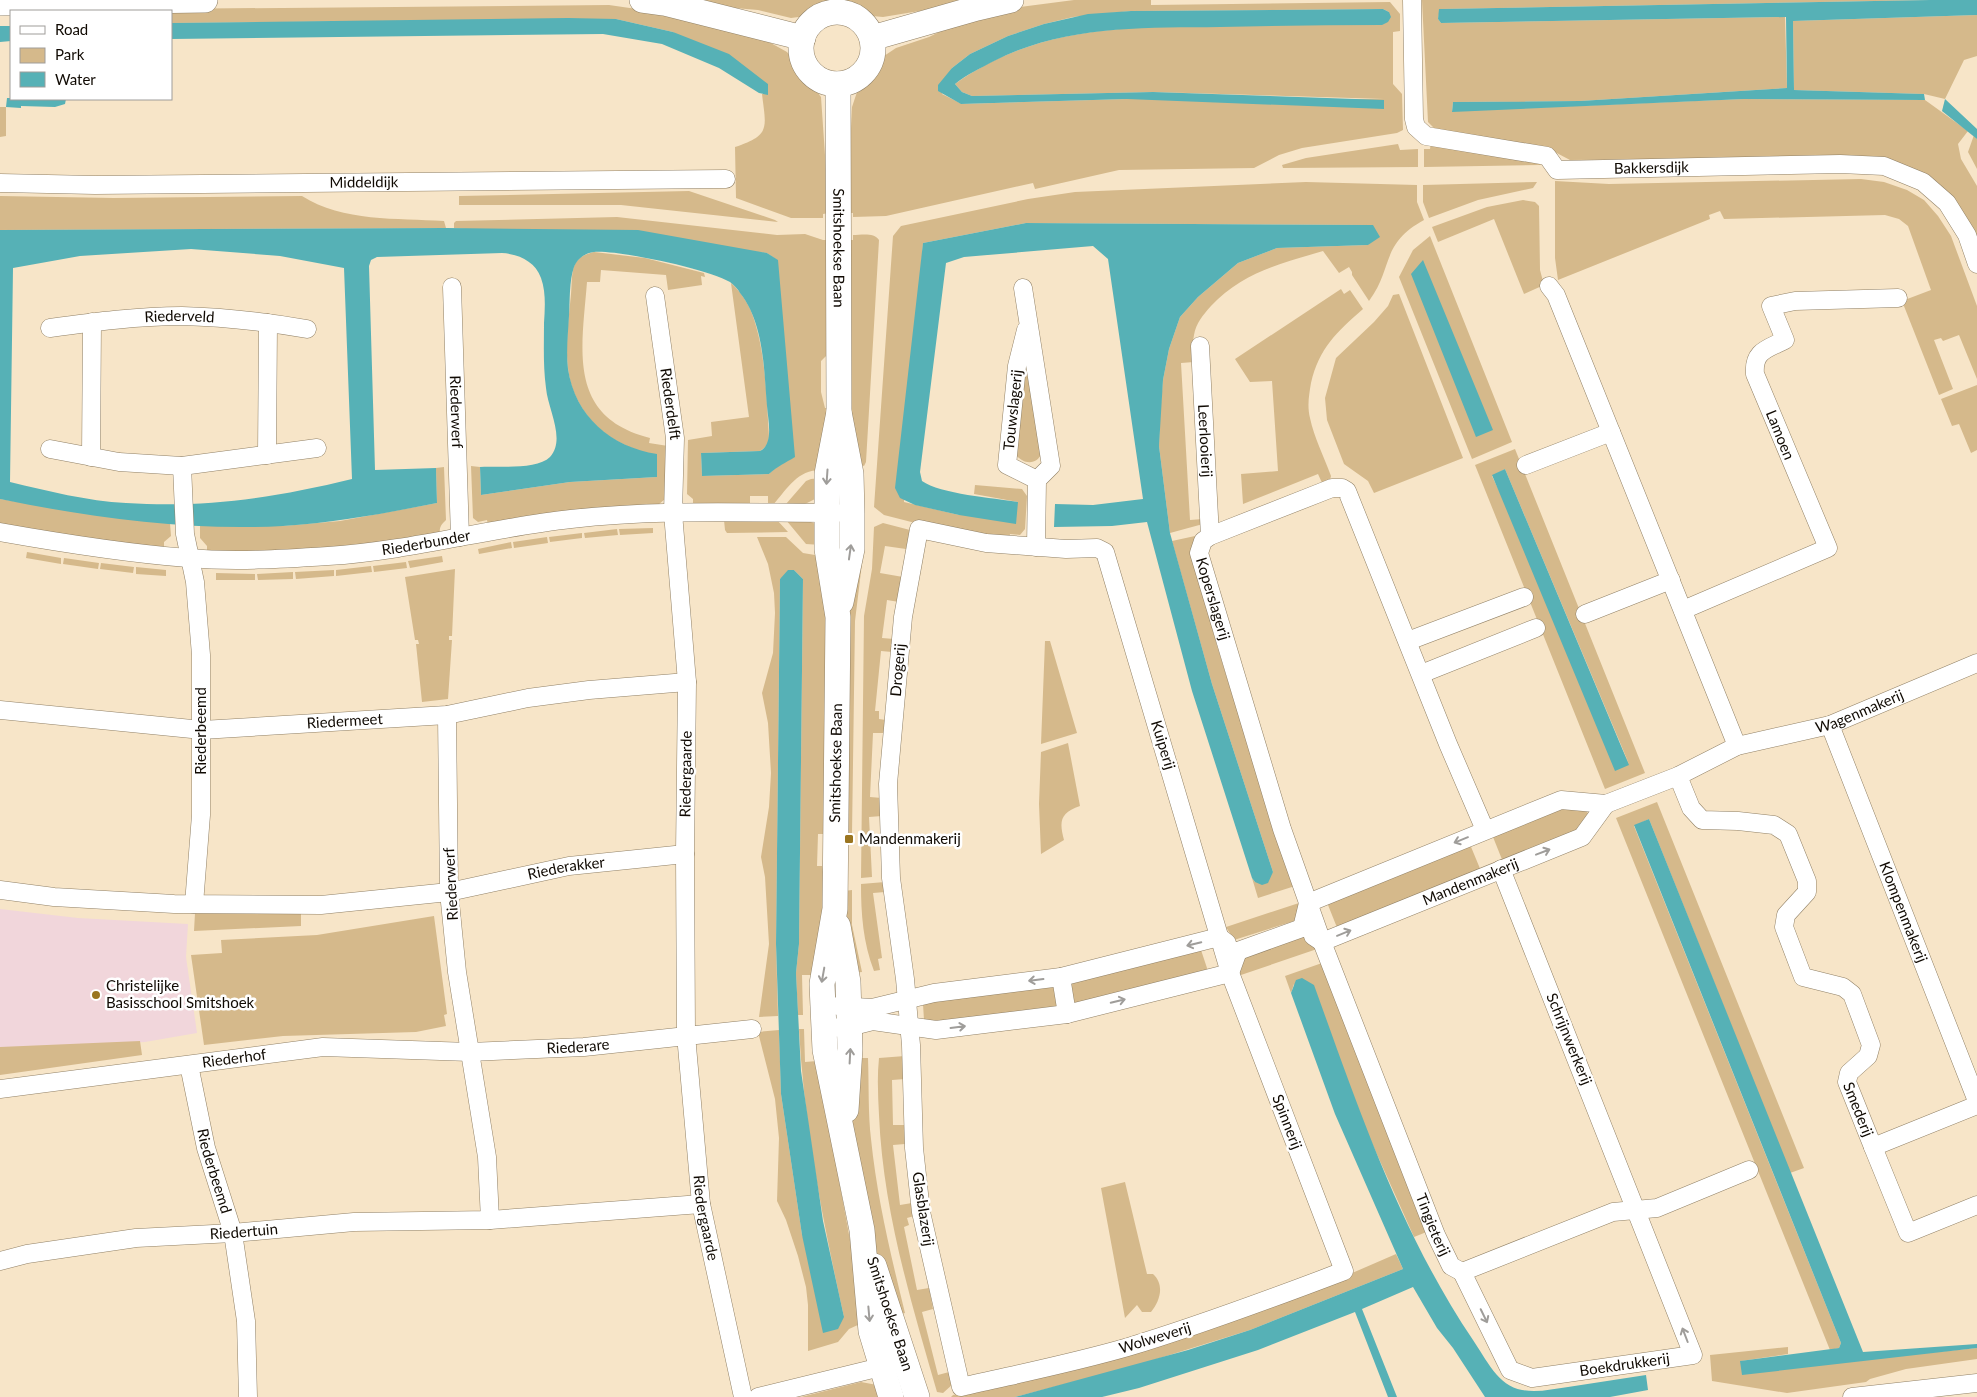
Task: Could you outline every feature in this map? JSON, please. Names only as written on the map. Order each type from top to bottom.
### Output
[{"type":"street","points":[[0,3],[205,0]]},
{"type":"street","points":[[642,0],[664,3],[802,38]]},
{"type":"street","points":[[872,38],[1011,0]]},
{"type":"street","name":"Bakkersdijk","points":[[1412,0],[1414,119],[1416,127],[1426,136],[1547,156],[1557,170],[1840,164],[1884,166],[1923,182],[1947,203],[1966,235],[1977,264]]},
{"type":"street","points":[[830,12],[853,15],[865,25],[872,38],[873,54],[866,69],[854,80],[838,84],[824,81],[811,73],[801,53],[802,38],[805,30],[816,19],[830,12]]},
{"type":"street","name":"Smitshoekse Baan","points":[[838,84],[839,412],[851,474],[852,512],[852,549],[838,617]]},
{"type":"street","name":"Middeldijk","points":[[0,183],[94,185],[726,179]]},
{"type":"street","points":[[1549,286],[1556,295],[1737,746]]},
{"type":"street","name":"Riederwerf","points":[[452,287],[460,537]]},
{"type":"street","name":"Touwslagerij","points":[[1023,288],[1051,466],[1037,480],[1007,465],[1017,366],[1028,322]]},
{"type":"street","name":"Riederdelft","points":[[655,296],[675,438],[673,513]]},
{"type":"street","name":"Lamoen","points":[[1683,610],[1828,548],[1755,374],[1754,363],[1761,352],[1785,340],[1771,306],[1795,300],[1898,298]]},
{"type":"street","name":"Riederveld","points":[[50,328],[92,322],[181,316],[228,318],[307,329]]},
{"type":"street","points":[[91,457],[92,322]]},
{"type":"street","points":[[267,455],[268,323]]},
{"type":"street","name":"Leerlooierij","points":[[1200,346],[1210,536]]},
{"type":"street","name":"Smitshoekse Baan","points":[[839,412],[826,474],[827,549],[838,617],[835,909],[822,984],[825,1050],[862,1230],[871,1331],[891,1397]]},
{"type":"street","points":[[1526,465],[1611,432]]},
{"type":"street","points":[[50,450],[119,462],[182,466],[317,448]]},
{"type":"street","points":[[182,466],[185,534],[190,558]]},
{"type":"street","points":[[1036,547],[1037,480]]},
{"type":"street","name":"Koperslagerij","points":[[1308,903],[1282,829],[1199,553],[1203,541],[1210,536],[1332,488],[1342,488],[1347,491],[1448,744],[1485,830]]},
{"type":"street","name":"Riederbunder","points":[[0,532],[61,543],[190,558],[329,556],[383,550],[512,527],[571,519],[673,513],[852,512]]},
{"type":"street","name":"Riedergaarde","points":[[673,513],[687,682],[685,854],[686,1035],[701,1204],[742,1397]]},
{"type":"street","name":"Drogerij","points":[[907,999],[891,878],[888,784],[903,617],[919,529],[986,543],[1066,549],[1097,548],[1105,552]]},
{"type":"street","name":"Kuiperij","points":[[1105,552],[1230,973]]},
{"type":"street","name":"Riederbeemd","points":[[190,558],[201,655],[202,730],[201,815],[194,904]]},
{"type":"street","points":[[1585,614],[1670,580]]},
{"type":"street","points":[[1408,641],[1524,597]]},
{"type":"street","points":[[1421,674],[1536,628]]},
{"type":"street","name":"Wagenmakerij","points":[[1678,776],[1737,746],[1830,725],[1977,663]]},
{"type":"street","name":"Riedermeet","points":[[0,710],[202,730],[447,715],[528,698],[589,690],[687,682]]},
{"type":"street","name":"Riederwerf","points":[[447,715],[450,892],[457,972],[470,1052]]},
{"type":"street","name":"Klompenmakerij","points":[[1830,725],[1977,1101]]},
{"type":"street","points":[[1308,903],[1560,800],[1606,804],[1678,776]]},
{"type":"street","name":"Smederij","points":[[1678,776],[1690,808],[1702,820],[1774,825],[1788,834],[1807,881],[1806,892],[1786,915],[1784,927],[1803,977],[1843,987],[1852,994],[1871,1046],[1868,1056],[1849,1073],[1846,1082],[1872,1147],[1977,1105]]},
{"type":"street","name":"Mandenmakerij","points":[[1322,942],[1582,837],[1606,804]]},
{"type":"street","name":"Riederakker","points":[[450,892],[569,866],[685,854]]},
{"type":"street","name":"Schrijnwerkerij","points":[[1501,869],[1636,1209]]},
{"type":"street","points":[[0,890],[54,897],[174,904],[321,905],[450,892]]},
{"type":"street","points":[[1302,928],[1308,903]]},
{"type":"street","points":[[1308,903],[1322,942]]},
{"type":"street","name":"Smitshoekse Baan","points":[[835,909],[848,982],[850,1057],[844,1140]]},
{"type":"street","points":[[1302,928],[1322,942]]},
{"type":"street","points":[[1238,950],[1302,928]]},
{"type":"street","points":[[824,1018],[849,1016],[872,1008],[934,993],[1061,977],[1219,937],[1238,950]]},
{"type":"street","name":"Tingieterij","points":[[1322,942],[1436,1235],[1451,1266],[1462,1272],[1613,1212],[1657,1208],[1749,1170]]},
{"type":"street","points":[[849,1016],[910,1028],[936,1030],[1067,1014],[1230,973],[1238,950]]},
{"type":"street","name":"Spinnerij","points":[[1230,973],[1344,1271]]},
{"type":"street","points":[[1061,977],[1067,1014]]},
{"type":"street","name":"Glasblazerij","points":[[907,999],[910,1028],[914,1148],[921,1212],[961,1387]]},
{"type":"street","points":[[686,1035],[752,1029]]},
{"type":"street","name":"Riederare","points":[[470,1052],[584,1047],[686,1035]]},
{"type":"street","name":"Riederhof","points":[[0,1088],[323,1047],[470,1052]]},
{"type":"street","points":[[470,1052],[487,1157],[490,1220]]},
{"type":"street","name":"Riederbeemd","points":[[189,1065],[206,1148],[233,1233],[246,1321],[248,1397]]},
{"type":"street","points":[[1872,1147],[1908,1233],[1977,1205]]},
{"type":"street","name":"Riedertuin","points":[[0,1261],[27,1254],[136,1238],[233,1233],[354,1222],[490,1220],[701,1204]]},
{"type":"street","name":"Boekdrukkerij","points":[[1462,1272],[1510,1370],[1532,1378],[1693,1355],[1636,1209]]},
{"type":"street","name":"Smitshoekse Baan","points":[[862,1230],[917,1397]]},
{"type":"street","name":"Wolweverij","points":[[961,1387],[1127,1347],[1234,1312],[1344,1271]]},
{"type":"street","points":[[758,1397],[906,1361]]},
{"type":"street","points":[[1852,1397],[1977,1383]]},
{"type":"shaded area","name":"Christelijke Basisschool Smitshoek","points":[[0,909],[78,918],[188,924],[186,957],[197,1033],[145,1042],[0,1049]]},
{"type":"green space","points":[[687,0],[972,0],[956,5],[883,17],[872,16],[855,5],[844,2],[829,3],[806,16],[791,18],[758,10],[723,7]]},
{"type":"green space","points":[[1074,0],[1151,0],[1151,5],[1390,2],[1400,14],[1400,31],[1393,32],[1393,84],[1402,94],[1403,130],[1397,133],[1302,148],[1279,155],[1254,168],[1119,170],[1035,189],[1033,183],[886,216],[853,217],[853,213],[847,213],[852,107],[858,89],[884,56],[896,48],[929,37],[947,28],[1020,7]],"holes":[[[1383,9],[1389,12],[1142,27],[1078,34],[1046,41],[1016,51],[985,65],[955,84],[962,92],[972,96],[1153,92],[1384,99],[1127,99],[962,104],[942,94],[952,68],[970,54],[1008,36],[1073,17],[1131,11]]]},
{"type":"green space","points":[[1422,0],[1930,0],[1440,9],[1438,19],[1441,23],[1785,17],[1787,88],[1580,101],[1453,102],[1452,111],[1744,99],[1925,100],[1968,131],[1958,144],[1961,159],[1977,186],[1977,242],[1958,205],[1851,158],[1570,160],[1551,150],[1434,128],[1428,122]]},
{"type":"green space","points":[[609,5],[685,16],[769,42],[787,52],[821,97],[829,213],[823,214],[823,218],[791,218],[736,198],[735,147],[747,143],[764,129],[765,115],[762,94],[768,94],[673,32],[616,19],[172,23],[172,10],[157,9]]},
{"type":"green space","points":[[1977,15],[1977,56],[1964,60],[1945,99],[1924,94],[1794,90],[1793,21]]},
{"type":"green space","points":[[0,107],[6,107],[6,136],[0,137]]},
{"type":"green space","points":[[1974,135],[1977,139],[1977,169],[1968,152]]},
{"type":"green space","points":[[1431,143],[1542,164],[1424,167],[1424,149],[1430,149]]},
{"type":"green space","points":[[1398,144],[1400,150],[1418,149],[1418,167],[1283,168],[1282,165],[1306,158]]},
{"type":"green space","points":[[1861,179],[1884,182],[1907,190],[1924,200],[1938,216],[1951,236],[1977,306],[1977,379],[1959,335],[1943,341],[1941,338],[1934,340],[1953,389],[1939,395],[1902,301],[1931,290],[1908,226],[1899,219],[1885,215],[1724,219],[1720,211],[1709,215],[1710,219],[1558,280],[1555,258],[1555,181],[1609,184]]},
{"type":"green space","points":[[1306,182],[1417,185],[1417,202],[1424,220],[1400,238],[1389,257],[1377,289],[1369,301],[1349,267],[1339,273],[1323,251],[1277,265],[1249,277],[1223,294],[1203,316],[1196,327],[1194,335],[1194,362],[1181,363],[1190,520],[1203,519],[1203,524],[1170,533],[1159,446],[1163,380],[1169,349],[1180,317],[1198,297],[1238,263],[1277,248],[1368,245],[1373,225],[1026,223],[923,243],[904,502],[959,515],[1018,502],[974,494],[975,485],[1022,489],[1027,496],[1025,529],[1020,535],[1010,534],[1009,540],[931,527],[884,515],[874,507],[893,236],[901,226],[1028,199],[1075,192]]},
{"type":"green space","points":[[1537,182],[1533,188],[1478,200],[1429,218],[1423,202],[1423,185]]},
{"type":"green space","points":[[689,191],[778,222],[621,205],[459,205],[459,196]]},
{"type":"green space","points":[[0,196],[114,198],[302,196],[318,204],[353,215],[389,219],[444,221],[446,228],[0,230]]},
{"type":"green space","points":[[1523,200],[1535,202],[1539,206],[1540,270],[1544,285],[1524,294],[1494,219],[1438,242],[1432,227],[1487,207]]},
{"type":"green space","points":[[617,217],[777,235],[805,234],[823,240],[830,240],[831,351],[821,361],[821,392],[825,408],[831,408],[821,470],[805,473],[799,477],[788,486],[773,505],[768,505],[768,496],[750,496],[750,505],[693,505],[693,499],[687,494],[688,440],[712,436],[711,422],[749,417],[731,283],[745,299],[759,337],[765,379],[769,441],[760,451],[701,453],[702,476],[769,474],[781,463],[794,457],[777,260],[767,253],[454,228],[456,221]]},
{"type":"green space","points":[[853,235],[871,235],[879,240],[866,462],[864,466],[859,464],[849,438],[847,240],[853,240]]},
{"type":"green space","points":[[1430,236],[1512,442],[1472,459],[1399,277],[1413,250]]},
{"type":"green space","points":[[594,252],[645,258],[704,273],[705,277],[701,276],[702,285],[668,290],[666,275],[601,270],[600,282],[587,282],[583,355],[585,377],[592,397],[604,414],[623,428],[650,438],[649,443],[668,446],[665,499],[658,505],[488,525],[487,520],[478,522],[473,518],[471,466],[480,467],[481,495],[570,482],[657,477],[644,452],[633,449],[614,439],[589,418],[572,387],[567,361],[567,334],[573,271],[579,259]]},
{"type":"green space","points":[[1341,289],[1344,294],[1350,290],[1363,309],[1337,333],[1324,350],[1314,371],[1309,401],[1309,414],[1331,476],[1330,480],[1323,485],[1318,474],[1243,504],[1241,474],[1278,471],[1272,381],[1250,382],[1235,359]]},
{"type":"green space","points":[[1399,294],[1463,458],[1374,493],[1368,481],[1344,464],[1327,420],[1325,398],[1336,358],[1374,322],[1388,306],[1393,295]]},
{"type":"green space","points":[[1028,372],[1042,452],[1037,459],[1030,462],[1023,461],[1016,455],[1024,374]]},
{"type":"green space","points":[[1977,385],[1977,450],[1971,453],[1959,424],[1952,426],[1941,399]]},
{"type":"green space","points":[[1515,449],[1645,773],[1605,789],[1475,465]],"holes":[[[1505,469],[1629,764],[1492,476]]]},
{"type":"green space","points":[[444,467],[446,520],[441,526],[440,535],[330,549],[207,552],[207,546],[200,538],[200,525],[283,526],[340,521],[437,503],[436,468]]},
{"type":"green space","points":[[821,478],[821,496],[803,505],[786,504],[806,481]]},
{"type":"green space","points":[[0,499],[118,518],[170,523],[171,536],[164,542],[164,549],[0,526]]},
{"type":"green space","points":[[803,519],[821,526],[821,545],[806,544],[786,520]]},
{"type":"green space","points":[[724,520],[777,520],[788,532],[727,533]]},
{"type":"green space","points":[[883,523],[910,530],[906,549],[885,546],[880,573],[903,577],[899,602],[887,600],[882,638],[894,639],[892,652],[881,651],[875,711],[879,711],[879,719],[886,720],[885,733],[873,733],[870,797],[882,798],[882,816],[869,817],[872,877],[861,878],[864,616],[872,569],[874,527]]},
{"type":"green space","points":[[653,528],[653,533],[620,535],[619,529]]},
{"type":"green space","points":[[617,529],[618,535],[585,538],[584,533]]},
{"type":"green space","points":[[582,533],[582,538],[550,542],[549,537]]},
{"type":"green space","points":[[547,537],[548,543],[514,548],[513,542]]},
{"type":"green space","points":[[757,537],[786,537],[803,553],[815,555],[818,562],[819,581],[827,601],[825,834],[818,834],[817,866],[822,866],[823,872],[822,922],[813,975],[802,975],[803,1015],[798,1015],[796,973],[799,944],[803,579],[794,570],[780,579],[776,944],[778,1016],[759,1017],[769,944],[765,877],[761,857],[769,807],[771,773],[768,723],[762,693],[773,653],[775,613],[774,593],[768,564]]},
{"type":"green space","points":[[1198,537],[1194,560],[1217,646],[1295,886],[1258,898],[1252,878],[1255,882],[1273,872],[1212,684],[1172,541]]},
{"type":"green space","points":[[511,542],[512,548],[479,554],[478,549]]},
{"type":"green space","points":[[27,552],[61,558],[61,564],[26,558]]},
{"type":"green space","points":[[863,555],[855,621],[852,835],[844,834],[846,604]]},
{"type":"green space","points":[[442,556],[443,562],[410,568],[408,561]]},
{"type":"green space","points":[[64,558],[99,563],[98,569],[63,564]]},
{"type":"green space","points":[[406,562],[407,568],[374,572],[373,566]]},
{"type":"green space","points":[[101,563],[134,567],[133,573],[100,569]]},
{"type":"green space","points":[[371,566],[372,572],[336,576],[336,570]]},
{"type":"green space","points":[[136,567],[166,570],[166,576],[136,574]]},
{"type":"green space","points":[[455,569],[452,636],[449,636],[449,640],[452,640],[448,699],[422,702],[416,644],[419,644],[418,640],[415,640],[405,577]]},
{"type":"green space","points":[[334,570],[334,576],[296,579],[295,572]]},
{"type":"green space","points":[[293,572],[293,579],[258,580],[257,574]]},
{"type":"green space","points":[[216,573],[255,574],[255,580],[216,580]]},
{"type":"green space","points":[[1045,641],[1050,641],[1077,733],[1041,744]]},
{"type":"green space","points":[[1068,743],[1080,806],[1068,812],[1063,818],[1064,840],[1041,854],[1039,804],[1041,752]]},
{"type":"green space","points":[[1657,802],[1804,1168],[1790,1173],[1649,819],[1634,826],[1841,1343],[1839,1348],[1830,1350],[1616,818]]},
{"type":"green space","points":[[1564,806],[1586,810],[1590,817],[1578,833],[1503,862],[1491,832]]},
{"type":"green space","points":[[1469,842],[1481,871],[1338,930],[1326,900]]},
{"type":"green space","points":[[885,882],[885,892],[873,893],[882,958],[878,959],[880,970],[874,971],[863,928],[861,884]]},
{"type":"green space","points":[[852,890],[852,925],[862,972],[852,973],[845,944],[844,891]]},
{"type":"green space","points":[[1302,902],[1300,915],[1294,921],[1234,940],[1226,927]]},
{"type":"green space","points":[[301,912],[301,926],[194,931],[195,913]]},
{"type":"green space","points":[[434,916],[447,1014],[444,1015],[446,1026],[416,1032],[283,1036],[204,1045],[191,955],[222,953],[221,940],[317,935]]},
{"type":"green space","points":[[1301,936],[1308,938],[1317,949],[1238,976],[1239,960],[1245,955]]},
{"type":"green space","points":[[1200,947],[1209,974],[1073,1007],[1068,980]]},
{"type":"green space","points":[[1322,963],[1429,1231],[1414,1237],[1371,1141],[1294,984],[1291,993],[1285,976]]},
{"type":"green space","points":[[1056,982],[1061,1009],[935,1025],[924,1020],[923,1004],[933,999]]},
{"type":"green space","points":[[799,1029],[804,1029],[805,1062],[817,1061],[850,1240],[861,1284],[860,1324],[849,1329],[838,1342],[808,1351],[806,1287],[786,1220],[777,1201],[779,1138],[775,1099],[758,1032],[779,1030],[781,1094],[802,1235],[844,1317],[810,1138]]},
{"type":"green space","points":[[140,1041],[142,1055],[0,1075],[0,1047]]},
{"type":"green space","points":[[905,1056],[905,1079],[892,1080],[893,1125],[905,1125],[905,1144],[893,1145],[900,1205],[912,1203],[914,1216],[907,1218],[909,1225],[904,1227],[917,1290],[929,1288],[933,1309],[922,1312],[938,1375],[949,1372],[953,1384],[943,1393],[937,1392],[908,1290],[886,1186],[878,1094],[879,1058]]},
{"type":"green space","points":[[856,1058],[868,1058],[869,1119],[877,1183],[905,1313],[898,1315],[880,1275],[850,1107]]},
{"type":"green space","points":[[1125,1182],[1147,1274],[1153,1274],[1157,1278],[1160,1293],[1157,1303],[1151,1312],[1142,1312],[1137,1305],[1125,1318],[1101,1188]]},
{"type":"green space","points":[[1396,1254],[1403,1269],[1250,1330],[1131,1367],[1015,1397],[951,1397],[1070,1367],[1343,1277]]},
{"type":"green space","points":[[1788,1347],[1788,1354],[1741,1361],[1865,1359],[1977,1348],[1977,1359],[1906,1369],[1870,1379],[1866,1382],[1787,1393],[1712,1381],[1710,1355]]},
{"type":"green space","points":[[861,1382],[877,1385],[883,1397],[801,1397]]},
{"type":"water","points":[[1977,0],[1977,15],[1793,21],[1794,90],[1924,94],[1925,100],[1744,99],[1452,112],[1453,102],[1580,101],[1787,88],[1786,17],[1441,23],[1438,19],[1439,9]]},
{"type":"water","points":[[1383,9],[1389,12],[1391,17],[1388,22],[1382,25],[1162,28],[1104,31],[1076,35],[1021,49],[994,61],[955,84],[962,92],[972,96],[1153,92],[1384,100],[1384,109],[1127,99],[961,104],[938,91],[938,85],[952,68],[970,54],[1008,36],[1044,24],[1088,14],[1131,11]]},
{"type":"water","points":[[616,19],[673,32],[729,54],[768,84],[768,95],[759,93],[719,68],[662,44],[603,34],[172,39],[172,23]]},
{"type":"water","points":[[0,26],[10,26],[10,41],[0,42]]},
{"type":"water","points":[[7,98],[10,98],[10,100],[66,100],[65,104],[55,107],[6,107]]},
{"type":"water","points":[[1945,99],[1977,129],[1977,139],[1942,111]]},
{"type":"water","points":[[1026,223],[1373,225],[1380,237],[1368,245],[1277,248],[1238,263],[1198,297],[1180,317],[1169,349],[1163,380],[1159,446],[1170,533],[1212,684],[1273,872],[1268,883],[1262,885],[1255,882],[1252,878],[1192,691],[1147,522],[1112,526],[1054,527],[1055,504],[1093,505],[1143,499],[1108,259],[1093,246],[964,257],[946,263],[920,472],[922,481],[954,492],[1018,502],[1016,524],[959,515],[915,505],[900,498],[895,488],[923,243]]},
{"type":"water","points":[[446,228],[638,230],[767,253],[778,260],[795,457],[769,474],[702,476],[701,453],[760,451],[764,448],[769,437],[761,347],[754,318],[748,305],[730,282],[719,277],[684,266],[642,257],[594,252],[585,255],[577,261],[571,278],[567,356],[572,386],[578,401],[598,427],[625,444],[657,454],[657,477],[570,482],[481,495],[480,467],[527,466],[536,464],[550,457],[555,450],[555,424],[547,397],[545,380],[545,300],[541,278],[535,267],[530,263],[520,257],[502,253],[377,257],[371,260],[369,266],[375,470],[436,468],[437,503],[322,523],[283,526],[212,527],[105,517],[0,499],[0,230]],"holes":[[[191,249],[280,256],[344,268],[352,479],[268,496],[213,503],[185,504],[126,503],[97,500],[10,482],[13,268],[80,256]]]},
{"type":"water","points":[[1423,260],[1493,430],[1476,437],[1411,274]]},
{"type":"water","points":[[1505,469],[1629,765],[1615,771],[1492,475]]},
{"type":"water","points":[[788,570],[794,570],[803,579],[799,944],[796,973],[801,1071],[823,1221],[844,1317],[838,1329],[823,1333],[802,1235],[781,1094],[776,944],[780,579]]},
{"type":"water","points":[[1649,819],[1863,1352],[1977,1344],[1977,1348],[1742,1375],[1740,1361],[1839,1348],[1841,1343],[1634,825]]},
{"type":"water","points":[[1302,978],[1314,985],[1364,1122],[1402,1212],[1447,1299],[1493,1371],[1506,1383],[1528,1391],[1551,1390],[1646,1375],[1648,1390],[1610,1397],[1485,1397],[1453,1348],[1437,1328],[1413,1287],[1362,1309],[1397,1397],[1388,1397],[1355,1312],[1258,1350],[1139,1388],[1102,1397],[1015,1397],[1188,1350],[1250,1330],[1403,1269],[1335,1114],[1291,993],[1296,980]]},
{"type":"place","name":"Mandenmakerij","points":[[849,839]]},
{"type":"place","name":"Christelijke Basisschool Smitshoek","points":[[96,995]]}]
